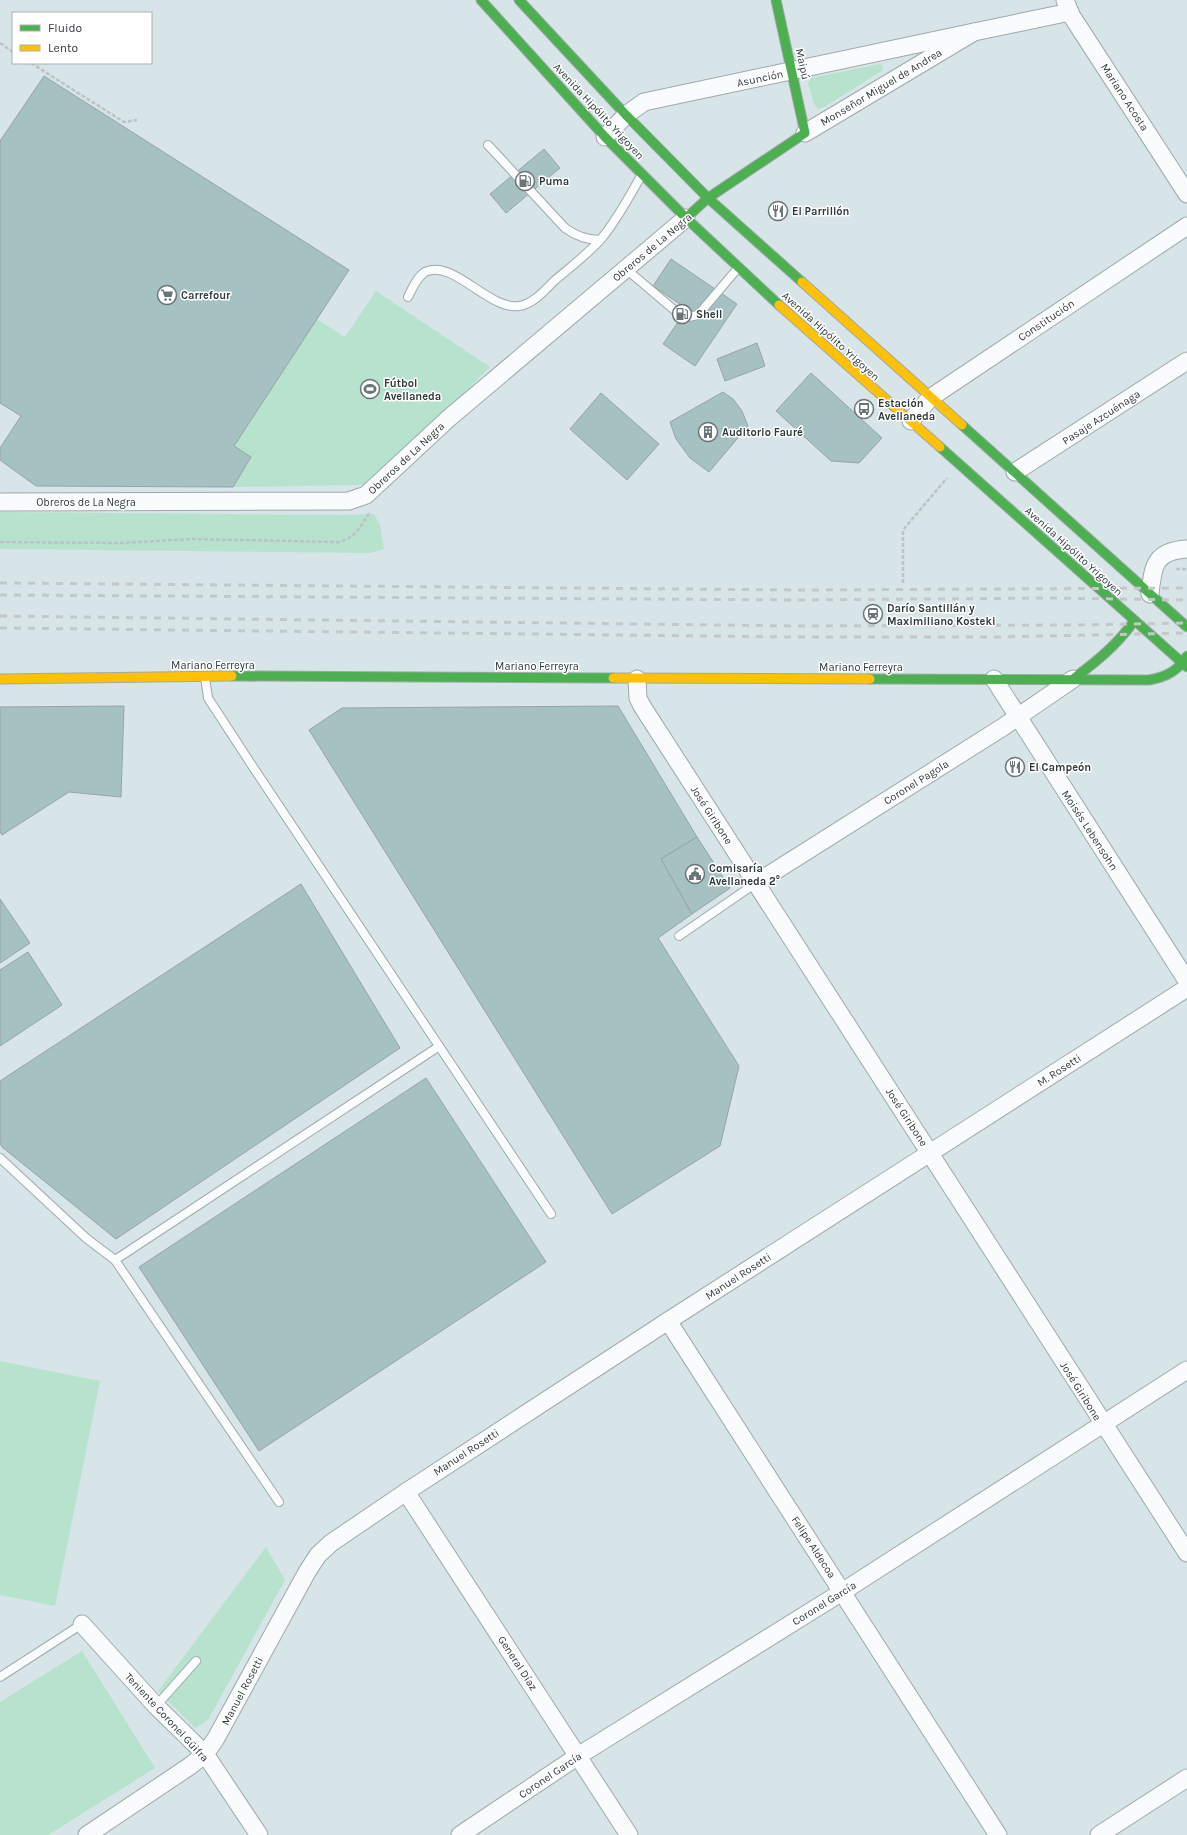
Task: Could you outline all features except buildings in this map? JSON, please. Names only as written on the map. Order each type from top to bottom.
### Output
[{"type":"main road","name":"Avenida Hipólito Yrigoyen","points":[[480,0],[605,137],[686,218],[738,267],[1134,621],[1186,663]]},
{"type":"main road","name":"Avenida Hipólito Yrigoyen","points":[[519,0],[626,115],[708,198],[1187,627]]},
{"type":"main road","name":"Maipú","points":[[776,0],[805,133]]},
{"type":"main road","name":"Monseñor Miguel de Andrea","points":[[708,198],[805,133]]},
{"type":"main road","name":"Obreros de La Negra","points":[[686,218],[708,198]]},
{"type":"main road","points":[[1073,679],[1109,653],[1121,641],[1134,621]]},
{"type":"main road","name":"Mariano Ferreyra","points":[[0,679],[205,676],[1149,680],[1163,678],[1176,671],[1186,663]]},
{"type":"street","name":"Monseñor Miguel de Andrea","points":[[805,133],[974,32],[1067,6]]},
{"type":"street","name":"Mariano Acosta","points":[[1067,6],[1187,194]]},
{"type":"street","name":"Asunción","points":[[605,137],[626,115],[644,102],[974,32]]},
{"type":"street","name":"Obreros de La Negra","points":[[0,502],[349,501],[357,499],[373,490],[449,418],[686,218]]},
{"type":"street","name":"Constitución","points":[[911,421],[930,398],[1187,226]]},
{"type":"street","name":"Pasaje Azcuénaga","points":[[1015,472],[1187,362]]},
{"type":"street","points":[[1150,594],[1153,568],[1157,560],[1170,552],[1187,550]]},
{"type":"street","name":"José Giribone","points":[[637,679],[638,698],[642,706],[1187,1553]]},
{"type":"street","name":"Moisés Lebensohn","points":[[994,679],[1187,981]]},
{"type":"street","name":"Coronel Pagola","points":[[756,883],[1018,718],[1073,679]]},
{"type":"street","name":"M. Rosetti","points":[[930,1153],[1187,988]]},
{"type":"street","name":"Manuel Rosetti","points":[[87,1835],[190,1766],[205,1754],[215,1740],[304,1577],[318,1555],[331,1543],[668,1320],[930,1153]]},
{"type":"street","name":"Felipe Aldecoa","points":[[668,1320],[998,1835]]},
{"type":"street","name":"Coronel García","points":[[460,1835],[578,1756],[842,1592],[1187,1370]]},
{"type":"street","name":"General Díaz","points":[[406,1492],[629,1835]]},
{"type":"street","name":"Teniente Coronel Güifra","points":[[82,1624],[156,1706],[205,1754],[259,1835]]},
{"type":"street","points":[[1099,1835],[1187,1778]]},
{"type":"lane","points":[[488,145],[565,228],[582,238],[589,240],[600,240]]},
{"type":"lane","points":[[408,297],[417,280],[425,272],[435,270],[446,272],[504,305],[519,306],[534,300],[600,240],[620,212],[642,174]]},
{"type":"lane","points":[[626,268],[679,314],[688,317],[698,315],[738,267]]},
{"type":"lane","points":[[205,676],[208,698],[438,1047],[551,1214]]},
{"type":"lane","points":[[679,936],[756,883]]},
{"type":"lane","points":[[115,1260],[438,1047]]},
{"type":"lane","points":[[0,1158],[86,1238],[115,1260],[279,1502]]},
{"type":"lane","points":[[0,1677],[82,1624]]},
{"type":"lane","points":[[156,1706],[196,1661]]},
{"type":"path","points":[[0,43],[12,51]]},
{"type":"path","points":[[33,64],[124,122],[137,120]]},
{"type":"path","points":[[903,583],[903,530],[959,463]]},
{"type":"green space","points":[[880,64],[883,67],[883,70],[824,107],[818,109],[814,104],[808,83],[811,78]]},
{"type":"green space","name":"Fútbol Avellaneda","points":[[376,291],[490,367],[365,485],[233,487],[251,457],[234,446],[317,319],[345,337]]},
{"type":"green space","points":[[0,512],[374,514],[380,525],[384,549],[371,553],[0,549]]},
{"type":"green space","points":[[0,1361],[100,1381],[55,1606],[0,1595]]},
{"type":"green space","points":[[266,1547],[285,1580],[208,1720],[195,1728],[158,1691]]},
{"type":"green space","points":[[82,1651],[155,1768],[48,1835],[0,1835],[0,1702]]},
{"type":"railway","points":[[0,583],[799,590],[1187,588]]},
{"type":"railway","points":[[0,595],[798,600],[1049,598],[1187,600]]},
{"type":"railway","points":[[0,616],[798,626],[1187,623]]},
{"type":"railway","points":[[0,628],[795,637],[995,637],[1187,633]]},
{"type":"traffic: fast","points":[[481,0],[605,137],[686,218],[779,305]]},
{"type":"traffic: fast","points":[[519,0],[626,115],[708,198],[802,282]]},
{"type":"traffic: fast","points":[[686,218],[708,198],[805,133],[776,0]]},
{"type":"traffic: fast","points":[[962,425],[1187,627]]},
{"type":"traffic: fast","points":[[940,447],[1187,667]]},
{"type":"traffic: fast","points":[[1073,679],[1106,653],[1121,638],[1134,621]]},
{"type":"traffic: fast","points":[[870,679],[1149,680],[1166,675],[1176,669],[1187,656]]},
{"type":"traffic: fast","points":[[232,676],[613,678]]},
{"type":"traffic: slow","points":[[802,282],[962,425]]},
{"type":"traffic: slow","points":[[779,305],[940,447]]},
{"type":"traffic: slow","points":[[0,679],[232,676]]},
{"type":"traffic: slow","points":[[613,678],[870,679]]},
{"type":"place","name":"Puma","points":[[525,181]]},
{"type":"place","name":"El Parrillón","points":[[778,211]]},
{"type":"place","name":"Carrefour","points":[[167,295]]},
{"type":"place","name":"Shell","points":[[682,314]]},
{"type":"place","name":"Fútbol Avellaneda","points":[[370,389]]},
{"type":"place","name":"Estación Avellaneda","points":[[864,409]]},
{"type":"place","name":"Auditorio Fauré","points":[[708,432]]},
{"type":"place","name":"Darío Santillán y Maximiliano Kosteki","points":[[873,614]]},
{"type":"place","name":"El Campeón","points":[[1015,767]]},
{"type":"place","name":"Comisaría Avellaneda 2°","points":[[695,874]]}]
